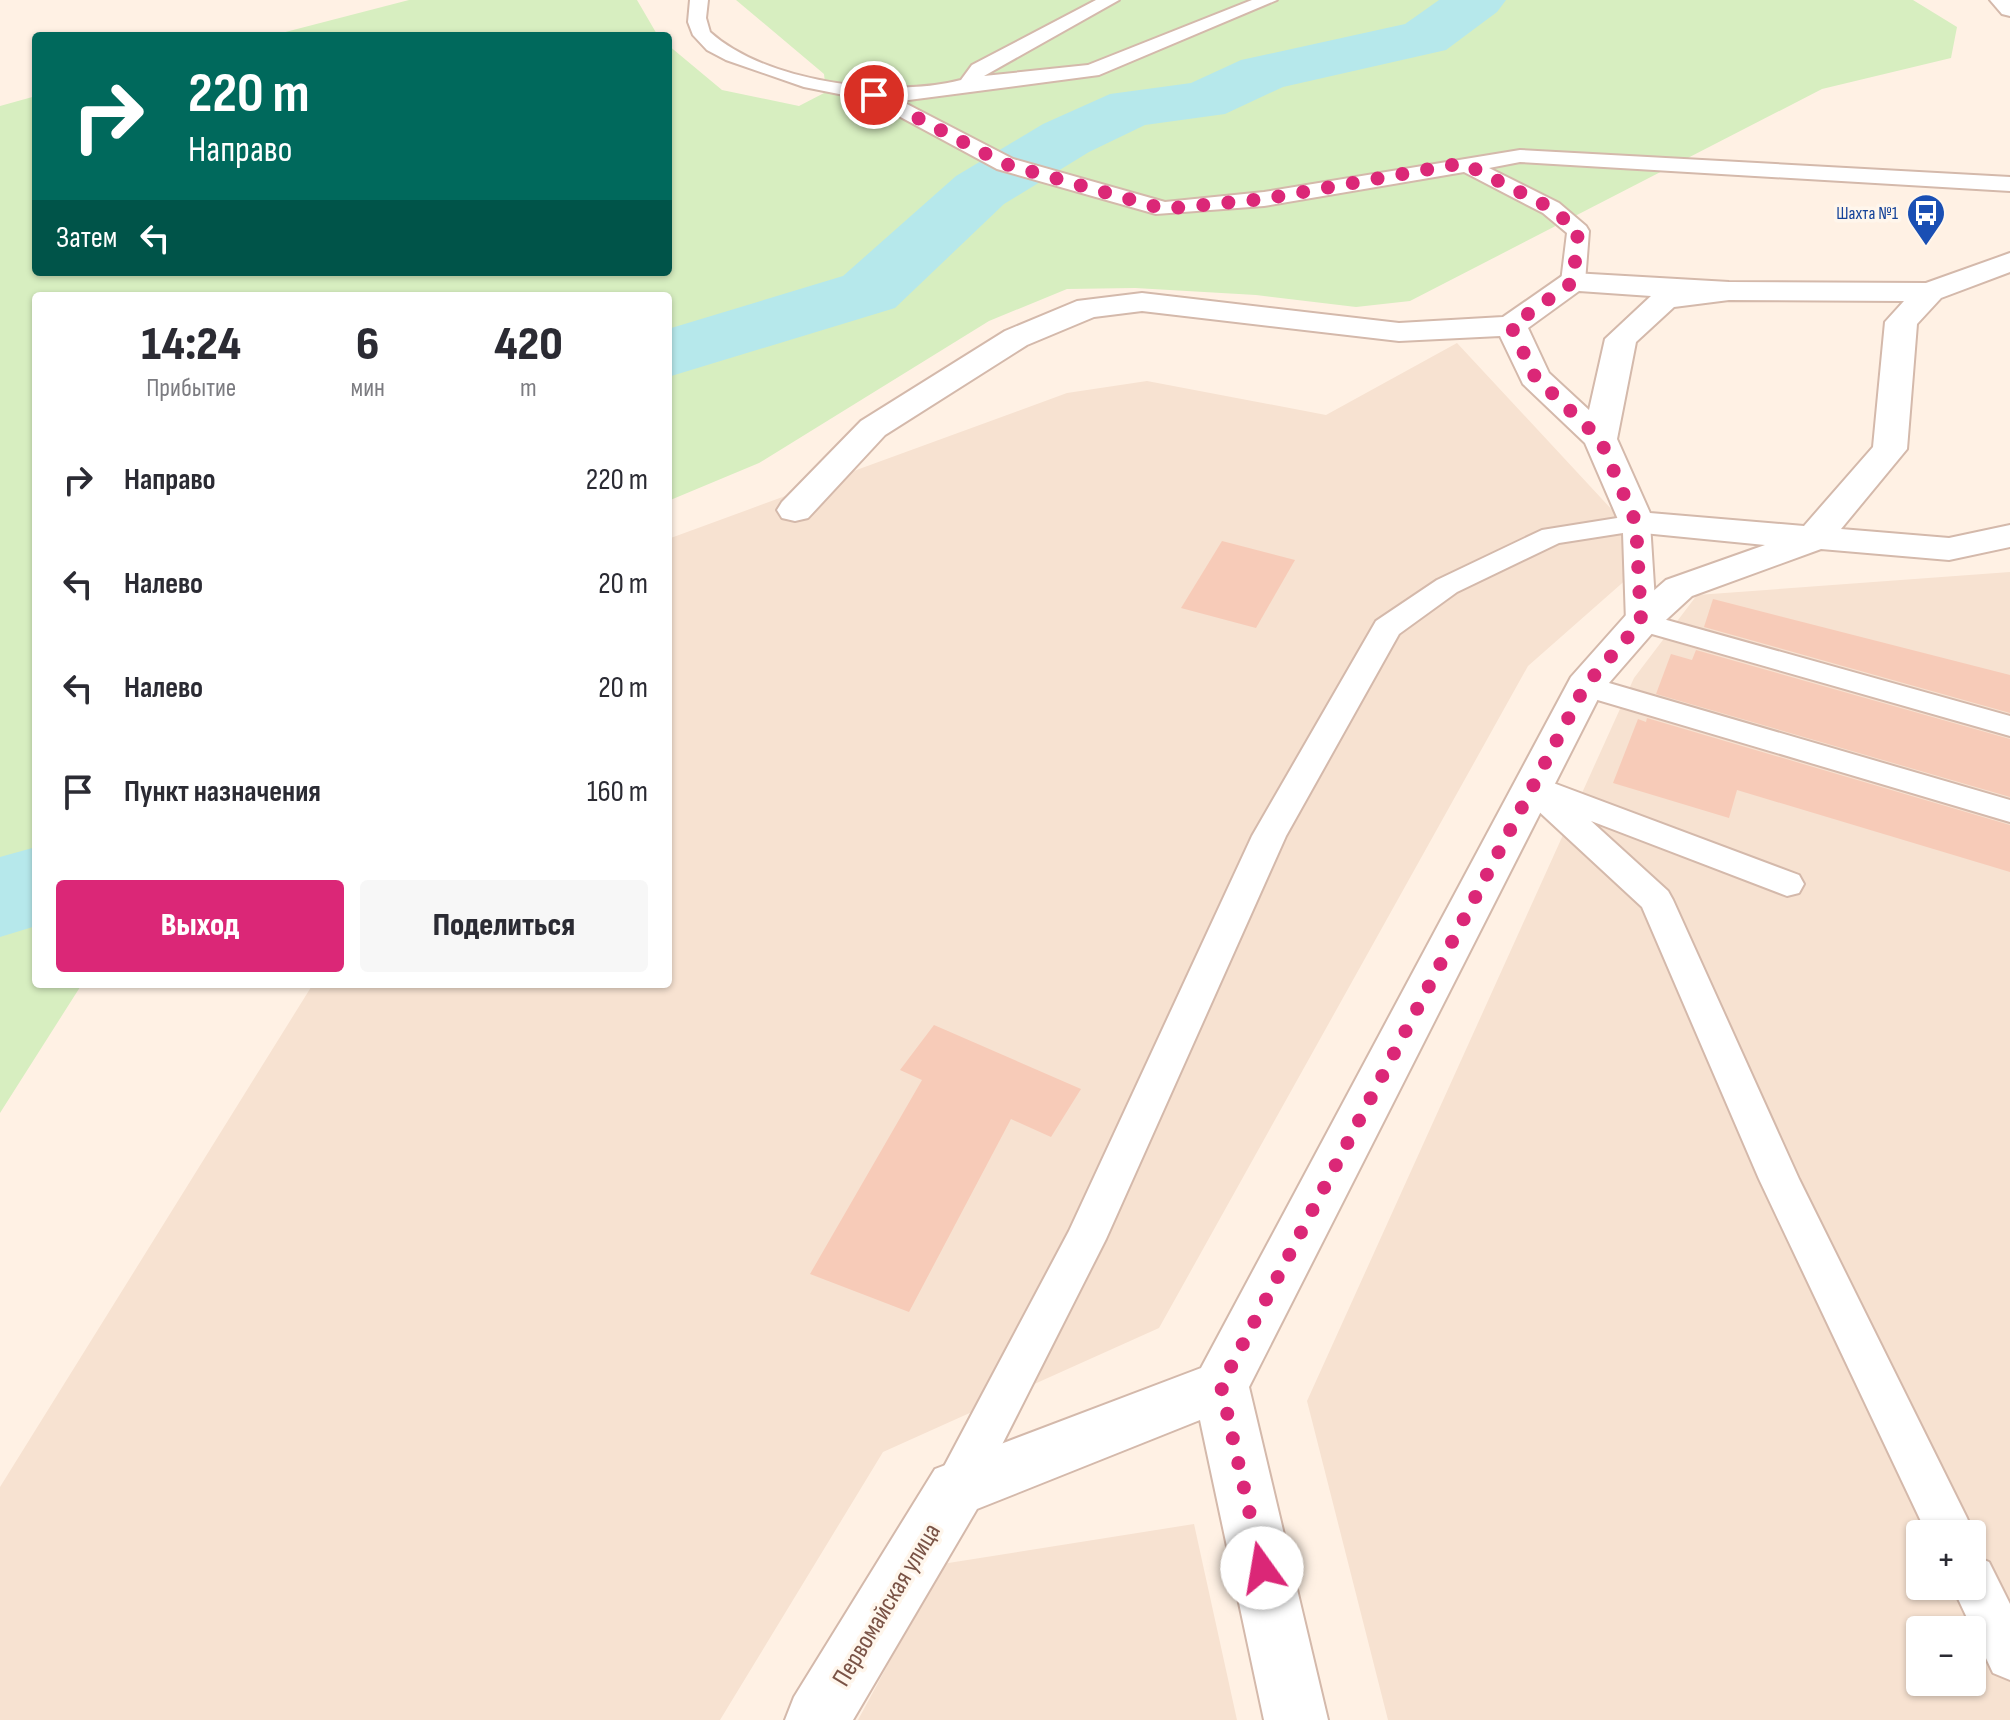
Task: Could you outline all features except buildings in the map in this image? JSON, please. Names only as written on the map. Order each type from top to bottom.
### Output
[{"type":"street","points":[[2002,0],[2010,9]]},
{"type":"street","points":[[795,510],[873,428],[1016,338],[1088,308],[1142,302],[1399,332],[1511,326],[1573,282],[1729,291],[1930,292],[2010,262]]},
{"type":"street","points":[[1600,439],[1621,339],[1665,299],[1729,291]]},
{"type":"street","points":[[1296,1720],[1221,1386],[1585,686],[1641,622],[1679,588],[1812,540],[1890,449],[1901,322],[1930,292]]},
{"type":"street","points":[[1511,326],[1535,377],[1600,439],[1636,523],[1949,549],[2010,536]]},
{"type":"street","points":[[956,1489],[1221,1386]]},
{"type":"street","name":"Первомайская улица","points":[[817,1720],[956,1489]]},
{"type":"lane","points":[[699,0],[695,21],[703,38],[727,53],[770,71],[874,95],[918,95],[968,84],[1092,71],[1268,0]]},
{"type":"lane","points":[[968,84],[979,69],[1110,0]]},
{"type":"lane","points":[[874,95],[1005,164],[1164,209],[1264,199],[1463,163],[1520,156],[2010,184]]},
{"type":"lane","points":[[1463,163],[1551,208],[1578,231],[1573,282]]},
{"type":"lane","points":[[956,1489],[1086,1239],[1269,836],[1387,628],[1447,586],[1552,536],[1636,523],[1641,622],[2010,726]]},
{"type":"lane","points":[[1585,686],[2010,811]]},
{"type":"lane","points":[[1532,786],[1787,884]]},
{"type":"lane","points":[[1532,786],[1656,900],[1779,1179],[1944,1520]]},
{"type":"lane","points":[[1983,1600],[2010,1656]]},
{"type":"shaded area","points":[[1457,343],[1654,555],[1528,666],[1159,1328],[883,1452],[720,1720],[0,1720],[0,1487],[311,988],[672,988],[672,538],[1067,393],[1147,381],[1326,415]]},
{"type":"shaded area","points":[[2010,572],[2010,1720],[1388,1720],[1307,1401],[1634,678],[1697,595]]},
{"type":"shaded area","points":[[1194,1524],[1237,1720],[858,1720],[942,1564]]},
{"type":"green space","points":[[409,0],[637,0],[656,32],[285,32]]},
{"type":"green space","points":[[736,0],[1913,0],[1957,27],[1951,58],[1822,89],[1410,301],[1356,307],[1256,295],[1135,288],[1067,289],[989,321],[759,463],[672,499],[672,292],[32,292],[32,988],[79,988],[0,1113],[0,106],[32,97],[32,276],[672,276],[672,48],[722,90],[799,106],[826,92],[824,74]]},
{"type":"waterway","points":[[672,353],[869,292],[980,190],[1066,138],[1132,107],[1203,101],[1263,73],[1425,37],[1477,0]]},
{"type":"waterway","points":[[0,898],[32,886]]},
{"type":"place","name":"Шахта №1","points":[[1926,247]]},
{"type":"route","points":[[874,95],[1005,164],[1164,209],[1264,199],[1463,163],[1551,208],[1578,231],[1573,282],[1511,326],[1535,377],[1600,439],[1636,523],[1641,622],[1585,686],[1221,1386],[1262,1568]]}]
